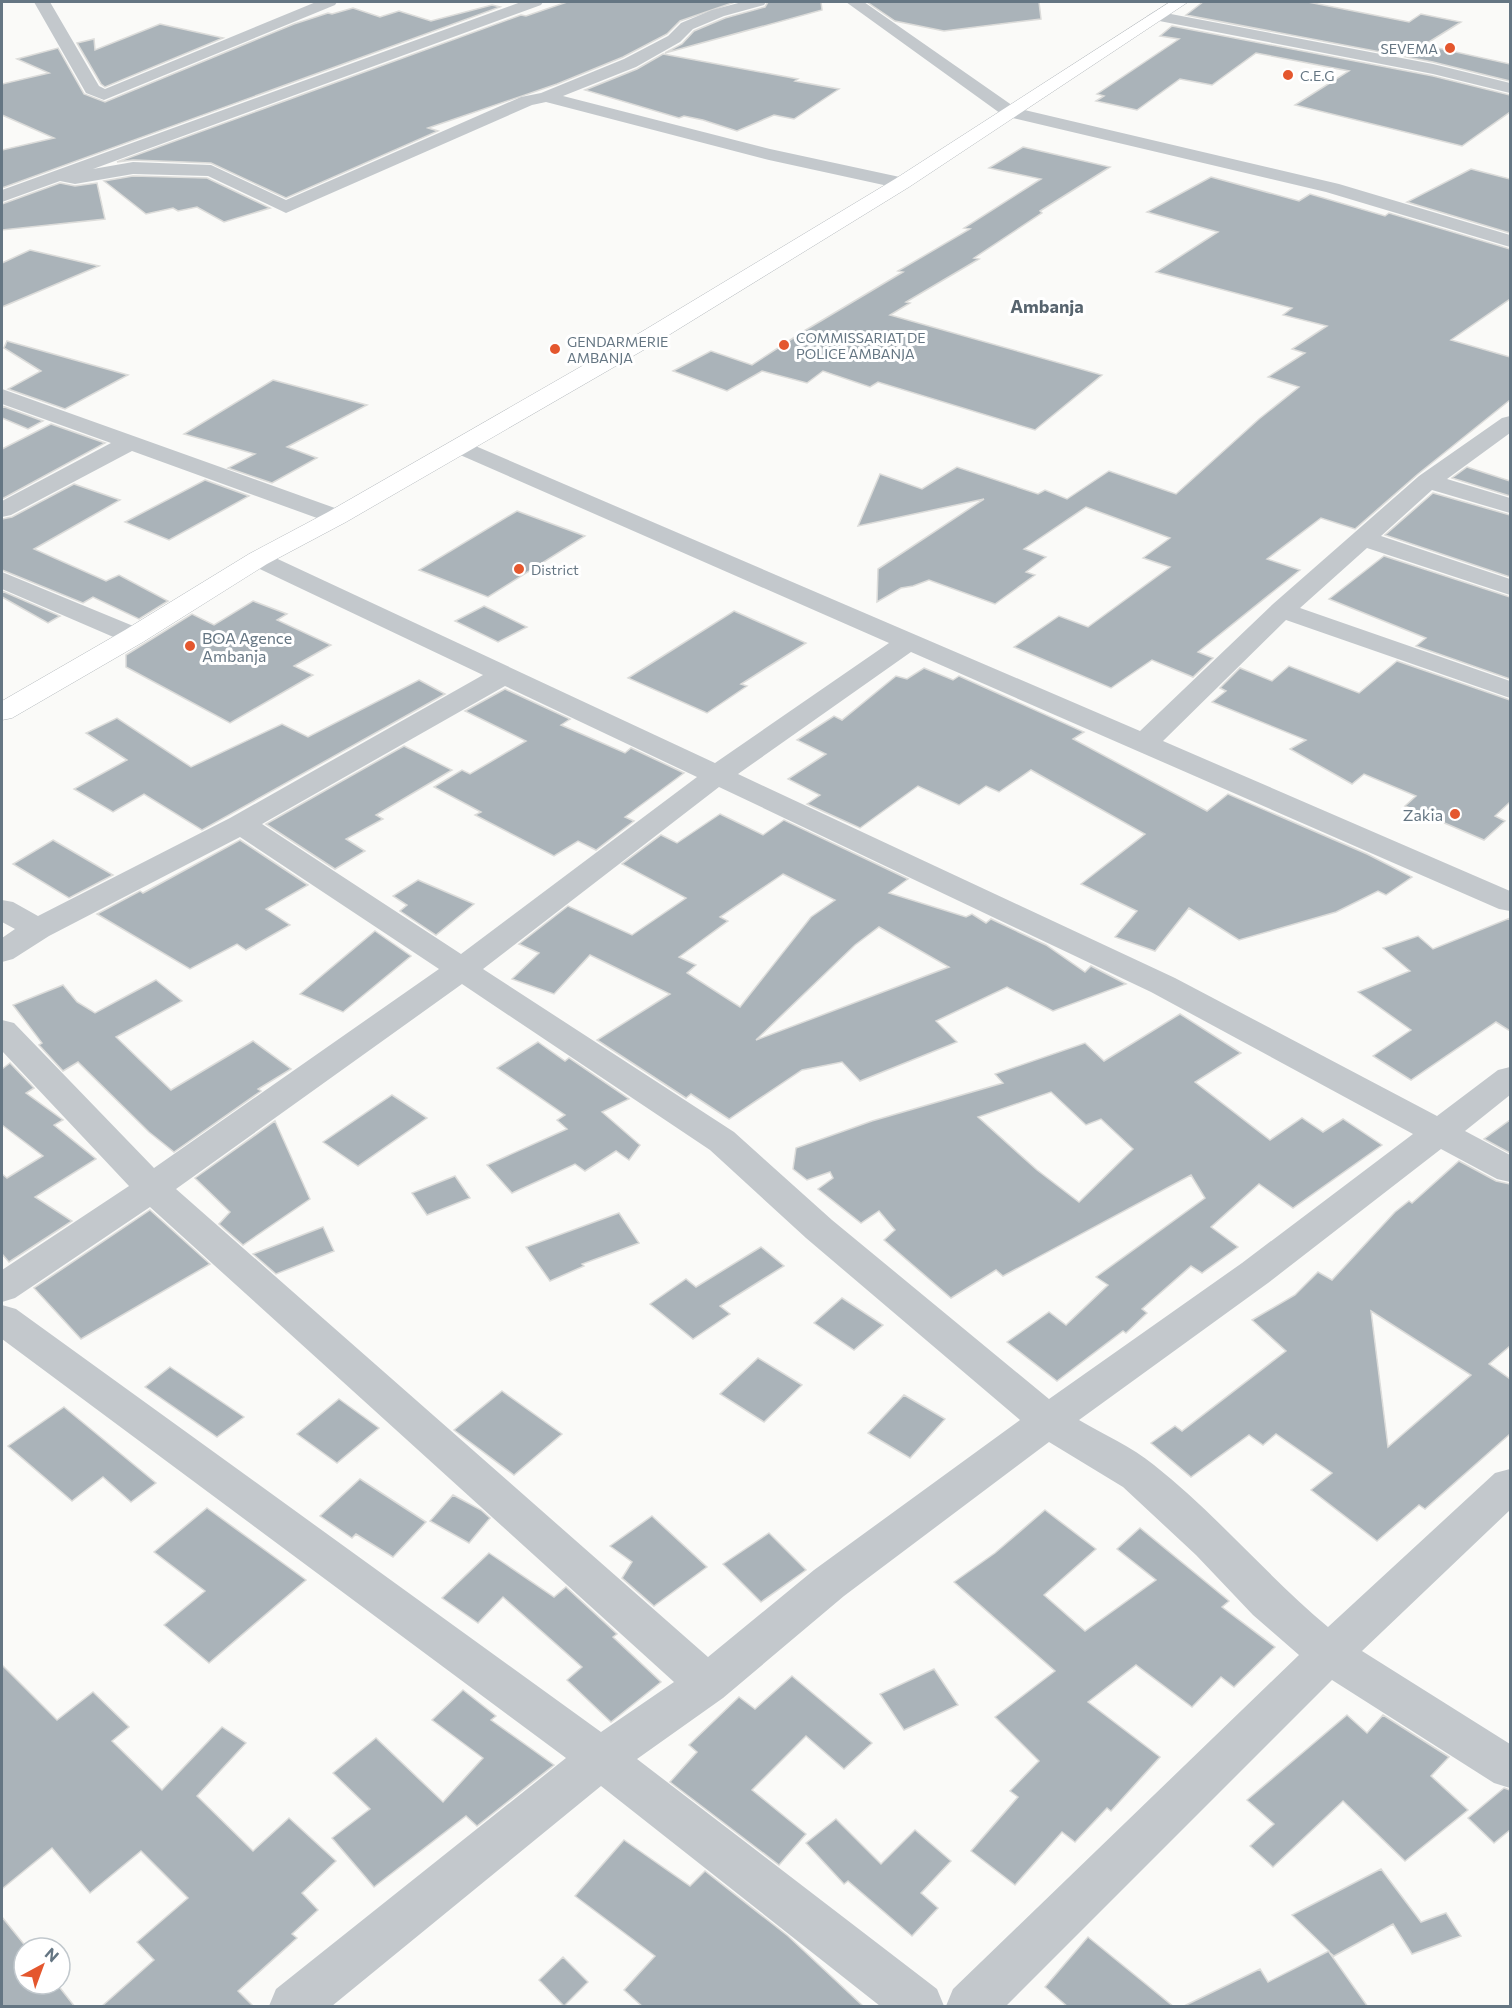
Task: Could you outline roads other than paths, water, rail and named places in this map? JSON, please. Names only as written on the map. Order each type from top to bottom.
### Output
[{"type":"main road","points":[[2,711],[134,636],[258,559],[336,517],[651,336],[902,183],[1155,16],[1180,2]]},
{"type":"street","points":[[42,2],[92,89],[104,95],[329,2]]},
{"type":"street","points":[[2,196],[535,2]]},
{"type":"street","points":[[57,175],[75,178],[132,168],[211,171],[286,207],[527,101],[546,97],[630,63],[675,39],[687,26],[718,13],[758,2]]},
{"type":"street","points":[[854,2],[1010,112],[1332,188],[1510,241]]},
{"type":"street","points":[[1155,16],[1433,69],[1510,88]]},
{"type":"street","points":[[546,97],[769,154],[902,183]]},
{"type":"street","points":[[2,396],[336,517]]},
{"type":"street","points":[[2,418],[27,405]]},
{"type":"street","points":[[1144,742],[1282,610],[1366,539],[1428,481],[1510,423]]},
{"type":"street","points":[[2,510],[131,442]]},
{"type":"street","points":[[459,446],[1497,896],[1510,873]]},
{"type":"street","points":[[1428,481],[1510,507]]},
{"type":"street","points":[[1366,539],[1510,587]]},
{"type":"street","points":[[258,559],[1163,985],[1510,1170]]},
{"type":"street","points":[[2,580],[134,636]]},
{"type":"street","points":[[1282,610],[1510,690]]},
{"type":"street","points":[[2,1288],[152,1188],[463,968],[716,776],[908,642]]},
{"type":"street","points":[[2,952],[38,929],[241,824],[505,674]]},
{"type":"street","points":[[241,824],[383,921],[463,968],[722,1141],[819,1229],[1048,1420],[1138,1475],[1211,1543],[1268,1602],[1329,1654],[1510,1768]]},
{"type":"street","points":[[2,909],[38,929]]},
{"type":"street","points":[[2,1031],[152,1188],[707,1684]]},
{"type":"street","points":[[294,2007],[601,1758],[707,1684],[829,1583],[1048,1420],[1255,1273],[1510,1078]]},
{"type":"street","points":[[2,1319],[601,1758],[919,2007]]},
{"type":"street","points":[[971,2007],[1329,1654],[1510,1485]]},
{"type":"place","name":"SEVEMA","points":[[1450,48]]},
{"type":"place","name":"C.E.G","points":[[1288,75]]},
{"type":"place","name":"COMMISSARIAT DE POLICE AMBANJA","points":[[784,345]]},
{"type":"place","name":"GENDARMERIE AMBANJA","points":[[555,349]]},
{"type":"place","name":"District","points":[[519,569]]},
{"type":"place","name":"BOA Agence Ambanja","points":[[190,646]]},
{"type":"place","name":"Zakia","points":[[1455,814]]},
{"type":"district","name":"Ambanja","points":[[1047,306]]}]
